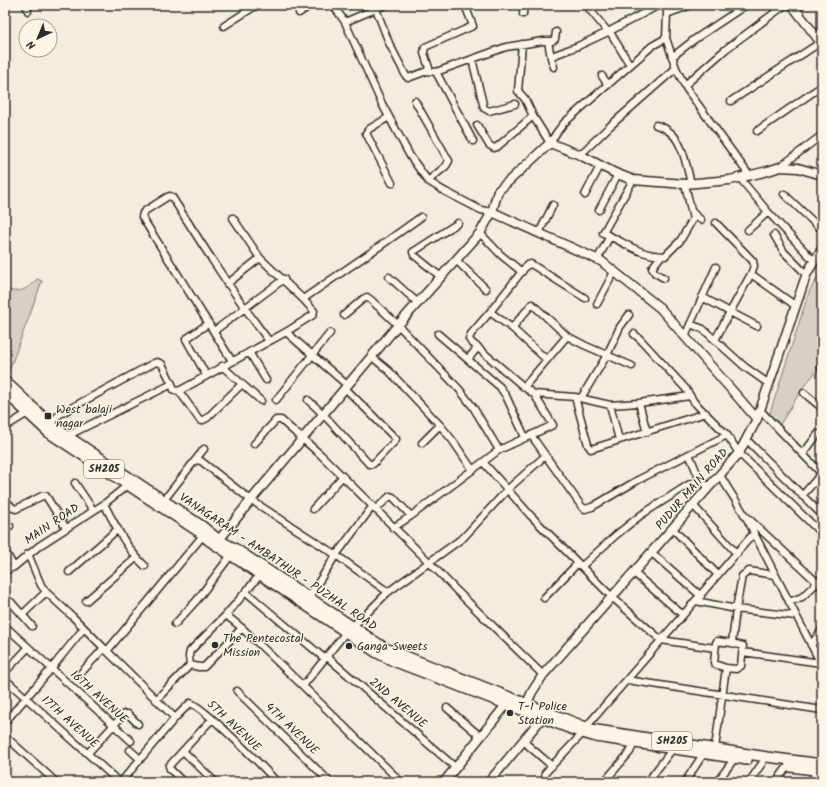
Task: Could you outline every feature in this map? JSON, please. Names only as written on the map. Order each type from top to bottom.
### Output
[{"type":"main road","name":"VANAGARAM - AMBATHUR - PUZHAL ROAD","points":[[5,381],[47,426],[67,436],[131,483],[164,500],[206,535]]},
{"type":"main road","name":"VANAGARAM - AMBATHUR - PUZHAL ROAD","points":[[5,392],[28,413],[206,535],[236,549],[308,597],[349,630],[385,648],[525,707],[585,730]]},
{"type":"main road","points":[[206,535],[260,575],[349,630],[377,653],[393,661],[506,704],[525,707],[542,718],[585,730],[674,745],[704,753],[788,766],[819,768]]},
{"type":"main road","name":"SH205","points":[[674,745],[715,748],[775,758],[819,768]]},
{"type":"street","points":[[224,26],[257,5]]},
{"type":"street","points":[[299,14],[311,5]]},
{"type":"street","points":[[333,5],[345,22],[389,117],[410,156],[428,181],[444,192],[464,200],[481,210],[492,212],[597,260],[614,272],[660,308],[757,419]]},
{"type":"street","points":[[345,22],[385,5]]},
{"type":"street","points":[[427,70],[429,68],[424,53],[425,47],[473,26],[465,5]]},
{"type":"street","points":[[523,14],[524,5]]},
{"type":"street","points":[[586,5],[609,32],[630,65]]},
{"type":"street","points":[[552,56],[609,32],[659,5]]},
{"type":"street","points":[[666,5],[666,38],[676,68],[684,85],[749,175]]},
{"type":"street","points":[[667,14],[691,5]]},
{"type":"street","points":[[672,57],[695,39],[746,5]]},
{"type":"street","points":[[684,85],[726,49],[785,5]]},
{"type":"street","points":[[731,101],[822,43],[792,5]]},
{"type":"street","points":[[376,9],[389,43],[408,78],[427,70],[436,72],[506,47],[552,41],[555,39],[556,32]]},
{"type":"street","points":[[219,540],[398,325],[480,233],[492,212],[498,191],[550,144],[564,123],[655,44],[666,38]]},
{"type":"street","points":[[548,41],[554,67]]},
{"type":"street","points":[[522,44],[518,91],[525,99],[533,116],[550,144],[580,155],[600,166],[633,180],[688,183],[730,180],[768,171],[780,167],[822,134]]},
{"type":"street","points":[[472,59],[484,108],[488,111],[515,104]]},
{"type":"street","points":[[580,155],[610,126],[676,68]]},
{"type":"street","points":[[436,72],[473,141]]},
{"type":"street","points":[[602,76],[608,85]]},
{"type":"street","points":[[757,131],[822,86]]},
{"type":"street","points":[[415,101],[449,161],[446,166],[428,181]]},
{"type":"street","points":[[477,125],[489,146],[494,148],[533,116]]},
{"type":"street","points":[[389,117],[368,129],[366,133],[392,182]]},
{"type":"street","points":[[633,180],[604,233],[635,250],[651,256],[665,256],[680,241],[693,219],[688,183],[680,147],[676,138],[668,130],[656,124]]},
{"type":"street","points":[[585,195],[600,166]]},
{"type":"street","points":[[780,167],[798,168],[820,173]]},
{"type":"street","points":[[599,210],[618,174]]},
{"type":"street","points":[[739,177],[768,212],[814,262]]},
{"type":"street","points":[[784,194],[822,230]]},
{"type":"street","points":[[232,361],[142,217],[143,213],[167,197],[169,196],[172,198],[227,284],[269,341]]},
{"type":"street","points":[[539,233],[553,205]]},
{"type":"street","points":[[692,212],[701,220]]},
{"type":"street","points":[[748,230],[768,212]]},
{"type":"street","points":[[303,299],[421,216]]},
{"type":"street","points":[[47,426],[60,414],[157,362],[162,364],[174,390],[179,390],[286,332],[313,315],[314,312],[312,308],[284,279],[260,258],[233,218]]},
{"type":"street","points":[[441,277],[414,255],[413,252],[458,222]]},
{"type":"street","points":[[715,340],[754,266],[753,261],[716,224]]},
{"type":"street","points":[[480,233],[501,255],[522,272]]},
{"type":"street","points":[[774,235],[784,252],[807,275]]},
{"type":"street","points":[[597,260],[610,236]]},
{"type":"street","name":"PUDUR MAIN ROAD","points":[[525,707],[543,675],[739,453],[757,419],[807,275],[822,249]]},
{"type":"street","points":[[661,256],[652,268],[656,274],[664,278]]},
{"type":"street","points":[[227,284],[260,258]]},
{"type":"street","points":[[456,260],[486,289]]},
{"type":"street","points":[[393,528],[499,450],[553,425],[534,394],[469,339],[469,337],[527,265],[531,264],[585,298]]},
{"type":"street","points":[[685,336],[716,267]]},
{"type":"street","points":[[597,304],[614,272]]},
{"type":"street","points":[[751,274],[796,306]]},
{"type":"street","points":[[389,277],[418,303]]},
{"type":"street","points":[[214,331],[284,279]]},
{"type":"street","points":[[344,315],[363,298],[367,297],[398,325],[460,389],[473,407],[499,450]]},
{"type":"street","points":[[702,297],[757,326]]},
{"type":"street","points":[[512,328],[532,304],[567,336],[632,366]]},
{"type":"street","points":[[490,312],[512,328],[547,360]]},
{"type":"street","points":[[629,314],[620,327],[607,355],[578,398],[588,445],[591,449],[706,413]]},
{"type":"street","points":[[206,375],[186,339],[209,323]]},
{"type":"street","points":[[690,324],[704,329],[745,367],[769,384]]},
{"type":"street","points":[[286,332],[346,387],[348,393],[394,437],[396,441],[371,465],[308,400]]},
{"type":"street","points":[[276,400],[330,333]]},
{"type":"street","points":[[438,334],[500,387],[528,436],[545,456],[582,507],[586,509],[638,480],[727,435]]},
{"type":"street","points":[[634,334],[686,389],[694,402],[727,435],[739,453],[822,534]]},
{"type":"street","points":[[524,387],[567,336]]},
{"type":"street","points":[[468,359],[478,347]]},
{"type":"street","points":[[249,352],[266,380]]},
{"type":"street","points":[[372,357],[389,371],[440,425],[472,469]]},
{"type":"street","points":[[222,366],[261,401]]},
{"type":"street","points":[[67,436],[172,384]]},
{"type":"street","points":[[179,390],[201,421],[207,418],[242,384]]},
{"type":"street","points":[[804,393],[822,408]]},
{"type":"street","points":[[534,394],[578,398],[610,405],[639,403],[690,396]]},
{"type":"street","points":[[639,403],[647,432]]},
{"type":"street","points":[[610,405],[619,440]]},
{"type":"street","points":[[760,410],[822,474],[802,496]]},
{"type":"street","points":[[5,427],[28,413]]},
{"type":"street","points":[[254,444],[276,420],[282,420],[543,675]]},
{"type":"street","points":[[422,443],[440,425]]},
{"type":"street","points":[[803,454],[818,434]]},
{"type":"street","points":[[746,439],[822,516]]},
{"type":"street","points":[[164,500],[204,449]]},
{"type":"street","points":[[689,454],[700,480],[709,487]]},
{"type":"street","points":[[303,686],[325,657],[349,630],[388,592],[464,537],[508,489],[545,456]]},
{"type":"street","points":[[196,460],[200,461],[251,500],[336,555],[388,592]]},
{"type":"street","points":[[484,462],[532,516],[580,565],[612,597],[661,640],[715,648]]},
{"type":"street","points":[[720,475],[735,501],[747,517],[821,583],[802,598],[789,602]]},
{"type":"street","points":[[312,509],[342,477]]},
{"type":"street","points":[[544,598],[580,565],[642,515],[688,485],[700,480]]},
{"type":"street","points":[[75,483],[93,510]]},
{"type":"street","name":"MAIN ROAD","points":[[5,572],[14,567],[28,554],[104,504],[131,483]]},
{"type":"street","points":[[5,500],[16,509],[42,496],[46,496],[66,528]]},
{"type":"street","points":[[308,597],[336,555],[373,508],[390,496],[411,516]]},
{"type":"street","points":[[104,504],[136,558],[145,566]]},
{"type":"street","points":[[693,505],[737,554]]},
{"type":"street","points":[[747,517],[821,665]]},
{"type":"street","points":[[69,572],[118,529]]},
{"type":"street","points":[[673,529],[718,575]]},
{"type":"street","points":[[550,782],[545,775],[552,766],[585,730],[754,533]]},
{"type":"street","points":[[80,674],[106,650],[206,535]]},
{"type":"street","points":[[5,551],[14,567]]},
{"type":"street","points":[[652,553],[701,596]]},
{"type":"street","points":[[28,554],[41,585],[46,592],[175,718],[120,782]]},
{"type":"street","points":[[176,624],[197,600],[231,555]]},
{"type":"street","points":[[86,601],[136,558]]},
{"type":"street","points":[[732,643],[742,576],[749,571],[775,575]]},
{"type":"street","points":[[634,573],[683,615]]},
{"type":"street","points":[[190,665],[190,651],[226,615],[260,575]]},
{"type":"street","points":[[22,615],[46,592]]},
{"type":"street","name":"2ND AVENUE","points":[[246,592],[456,767]]},
{"type":"street","points":[[696,601],[736,609],[796,616]]},
{"type":"street","points":[[10,602],[32,626]]},
{"type":"street","points":[[226,615],[242,628],[303,686],[401,782]]},
{"type":"street","name":"16TH AVENUE","points":[[5,626],[131,741]]},
{"type":"street","points":[[5,722],[84,628]]},
{"type":"street","points":[[190,665],[204,667],[242,628]]},
{"type":"street","points":[[811,645],[821,630]]},
{"type":"street","points":[[717,641],[743,646],[741,666],[739,668],[726,668],[714,663],[715,648],[717,641]]},
{"type":"street","points":[[6,668],[28,648]]},
{"type":"street","points":[[743,652],[821,665]]},
{"type":"street","points":[[156,700],[190,665]]},
{"type":"street","points":[[715,748],[726,668]]},
{"type":"street","name":"17TH AVENUE","points":[[5,679],[120,782]]},
{"type":"street","points":[[627,680],[822,710]]},
{"type":"street","name":"4TH AVENUE","points":[[237,691],[330,782]]},
{"type":"street","name":"5TH AVENUE","points":[[175,718],[190,703],[194,704],[212,719],[277,782]]},
{"type":"street","points":[[444,782],[506,704]]},
{"type":"street","points":[[447,708],[480,736]]},
{"type":"street","points":[[88,754],[113,725],[126,713],[138,724]]},
{"type":"street","points":[[489,782],[542,718]]},
{"type":"street","points":[[183,782],[170,769],[169,766],[212,719]]},
{"type":"street","points":[[5,736],[56,782]]},
{"type":"street","points":[[604,782],[630,752],[636,739]]},
{"type":"street","points":[[523,741],[552,766]]},
{"type":"street","points":[[651,782],[652,776],[674,745]]},
{"type":"street","points":[[130,750],[140,759]]},
{"type":"street","points":[[183,751],[215,782]]},
{"type":"street","points":[[685,782],[704,753]]},
{"type":"street","points":[[718,782],[735,758]]},
{"type":"street","points":[[749,782],[763,762]]},
{"type":"street","points":[[776,782],[788,766]]},
{"type":"street","points":[[811,782],[819,768]]},
{"type":"shaded area","points":[[822,270],[822,364],[802,389],[779,426],[769,416],[809,292]]},
{"type":"shaded area","points":[[37,279],[42,281],[8,374],[5,370],[5,290],[23,290]]},
{"type":"place","name":"West balaji nagar","points":[[48,416]]},
{"type":"place","name":"The Pentecostal Mission","points":[[215,645]]},
{"type":"place","name":"Ganga Sweets","points":[[349,646]]},
{"type":"place","name":"T-1 Police Station","points":[[510,713]]}]
